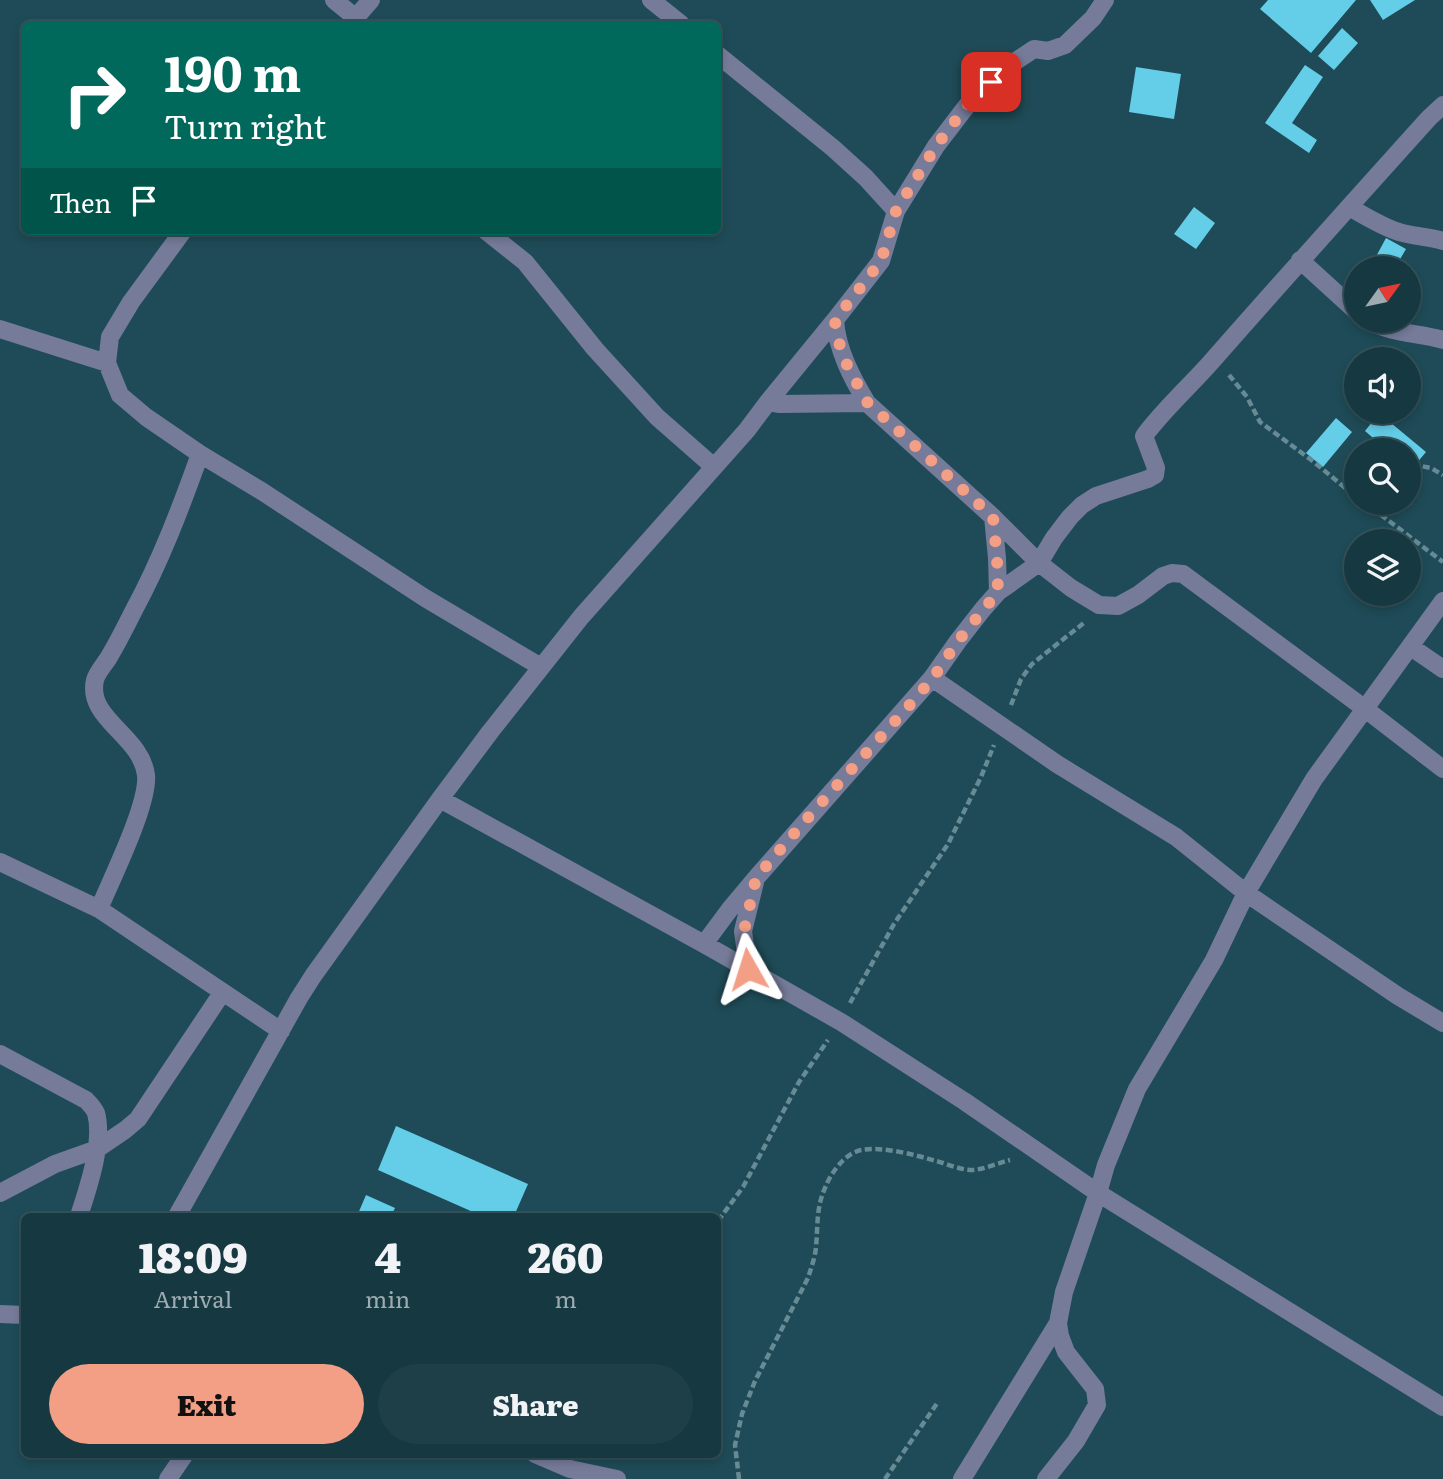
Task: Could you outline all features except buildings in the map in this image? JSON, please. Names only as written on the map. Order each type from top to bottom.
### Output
[{"type":"street","points":[[334,0],[353,21],[371,0]]},
{"type":"street","points":[[651,0],[677,21]]},
{"type":"street","points":[[179,1213],[313,976],[440,799],[541,667],[581,617],[747,430],[881,261],[896,211],[936,146],[972,99],[1010,65],[1034,50],[1048,51],[1065,45],[1093,18],[1105,0]]},
{"type":"street","points":[[721,57],[833,148],[866,178],[896,211]]},
{"type":"street","points":[[704,944],[756,878],[933,678],[958,641],[998,592],[1039,563],[1070,517],[1096,496],[1155,475],[1156,468],[1144,436],[1153,424],[1443,105]]},
{"type":"street","points":[[1349,207],[1397,232],[1443,242]]},
{"type":"street","points":[[180,235],[131,302],[110,337],[107,363],[120,395],[200,454],[425,598],[541,667]]},
{"type":"street","points":[[491,235],[525,262],[596,349],[657,417],[713,467]]},
{"type":"street","points":[[1300,260],[1344,300]]},
{"type":"street","points":[[835,320],[836,333],[845,361],[867,402],[993,517],[1039,563],[1071,587],[1099,605],[1118,606],[1163,576],[1183,574],[1443,769]]},
{"type":"street","points":[[0,329],[107,363]]},
{"type":"street","points":[[1408,333],[1443,341]]},
{"type":"street","points":[[768,402],[867,402]]},
{"type":"street","points":[[99,909],[140,809],[146,777],[142,757],[103,714],[95,699],[95,679],[135,609],[172,531],[200,454]]},
{"type":"street","points":[[993,517],[998,592]]},
{"type":"street","points":[[1046,1479],[1076,1441],[1097,1405],[1096,1389],[1066,1352],[1058,1322],[1064,1292],[1114,1143],[1137,1089],[1214,960],[1246,893],[1314,779],[1443,601]]},
{"type":"street","points":[[1411,647],[1443,669]]},
{"type":"street","points":[[933,678],[1068,771],[1176,837],[1246,893],[1398,996],[1443,1023]]},
{"type":"street","points":[[440,799],[841,1022],[964,1101],[1098,1193],[1443,1406]]},
{"type":"street","points":[[0,862],[99,909],[281,1031]]},
{"type":"street","points":[[748,969],[744,931],[756,878]]},
{"type":"street","points":[[0,1193],[55,1164],[97,1149],[138,1119],[222,993]]},
{"type":"street","points":[[0,1054],[86,1100],[95,1110],[97,1149],[80,1213]]},
{"type":"street","points":[[0,1314],[21,1315]]},
{"type":"street","points":[[962,1479],[1058,1322]]},
{"type":"street","points":[[168,1479],[182,1458]]},
{"type":"street","points":[[544,1458],[570,1469],[617,1479]]},
{"type":"path","points":[[1211,361],[1231,377],[1247,397],[1260,422],[1344,487]]},
{"type":"path","points":[[1421,466],[1443,475]]},
{"type":"path","points":[[1382,515],[1443,562]]},
{"type":"path","points":[[721,1218],[743,1187],[799,1082],[841,1022],[894,924],[948,844],[981,777],[1021,679],[1032,664],[1083,624],[1099,605]]},
{"type":"path","points":[[739,1479],[735,1445],[742,1414],[755,1381],[808,1278],[816,1245],[817,1209],[835,1169],[848,1156],[861,1150],[907,1153],[973,1170],[1037,1150]]},
{"type":"path","points":[[885,1479],[938,1402]]},
{"type":"route","points":[[748,969],[744,931],[756,878],[933,678],[958,641],[998,592],[993,517],[867,402],[845,361],[836,333],[835,320],[881,261],[896,211],[936,146],[972,99],[991,82]]}]
